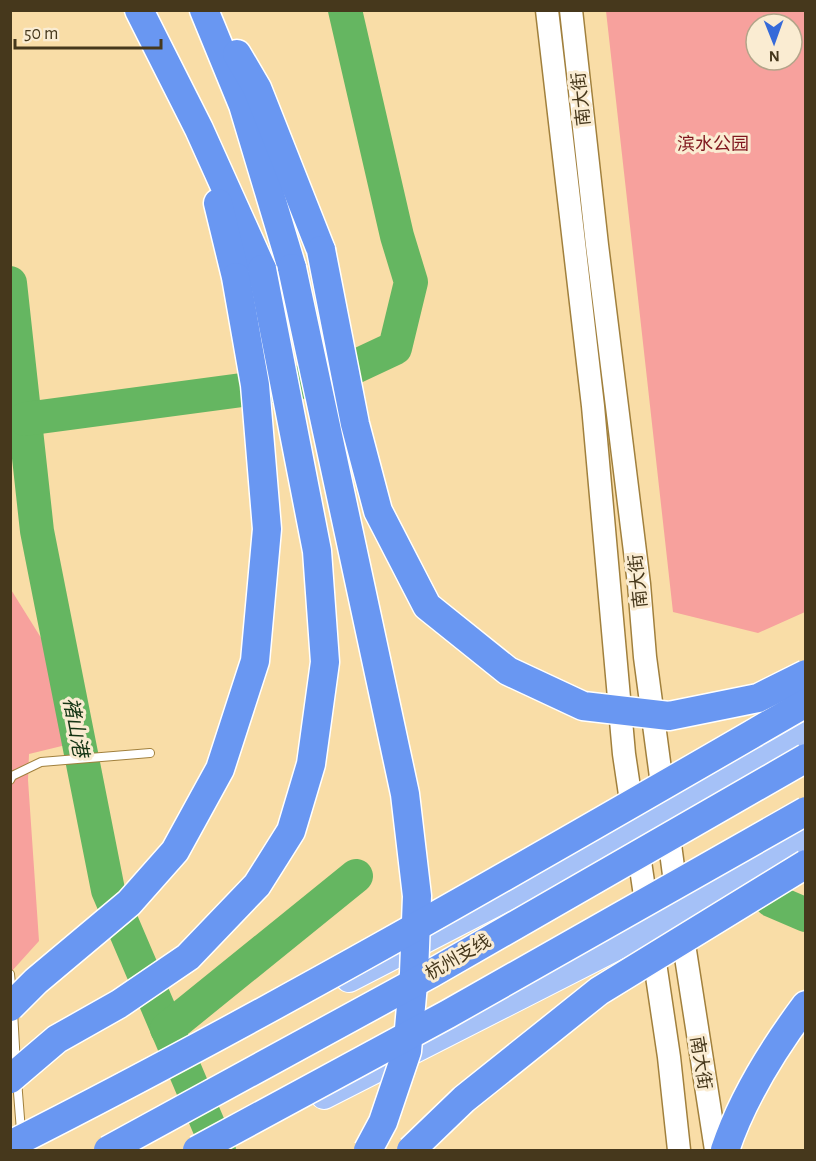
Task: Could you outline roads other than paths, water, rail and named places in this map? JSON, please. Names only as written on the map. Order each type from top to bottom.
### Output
[{"type":"highway","points":[[10,1079],[57,1039],[119,1004],[188,957],[257,885],[291,831],[311,764],[325,662],[317,550],[249,273],[199,129],[139,10]]},
{"type":"highway","points":[[204,10],[243,105],[292,268],[405,794],[417,896],[414,973],[407,1051],[383,1122],[368,1150]]},
{"type":"highway","points":[[210,10],[257,88],[321,250],[355,424],[378,511],[427,606],[508,671],[583,706],[669,716],[758,698],[806,674]]},
{"type":"highway","points":[[10,1007],[36,981],[129,903],[175,851],[220,769],[255,661],[267,529],[255,385],[249,273]]},
{"type":"highway","points":[[17,1145],[387,943],[806,703]]},
{"type":"highway","name":"杭州支线","points":[[108,1150],[432,973],[806,758]]},
{"type":"highway","points":[[197,1150],[448,1014],[806,811]]},
{"type":"highway","points":[[411,1150],[464,1099],[599,991],[806,864]]},
{"type":"highway","points":[[724,1150],[734,1124],[784,1034],[806,1005]]},
{"type":"main road","points":[[547,10],[593,406],[624,754],[669,1057],[679,1150]]},
{"type":"main road","name":"南大街","points":[[571,10],[597,245],[639,584],[645,657],[679,912],[716,1150]]},
{"type":"main road","points":[[17,1145],[119,1099],[636,831],[806,733]]},
{"type":"main road","points":[[219,1150],[650,930],[806,834]]},
{"type":"lane","points":[[10,780],[12,776],[41,762],[150,753]]},
{"type":"lane","points":[[10,974],[17,1145]]},
{"type":"waterway","points":[[25,419],[331,378],[395,348],[411,282],[397,236],[345,10]]},
{"type":"waterway","name":"褚山港","points":[[10,283],[37,531],[108,890],[219,1150]]},
{"type":"waterway","points":[[167,1029],[356,876]]},
{"type":"waterway","points":[[771,900],[806,915]]},
{"type":"park label","name":"滨水公园","points":[[713,144]]}]
